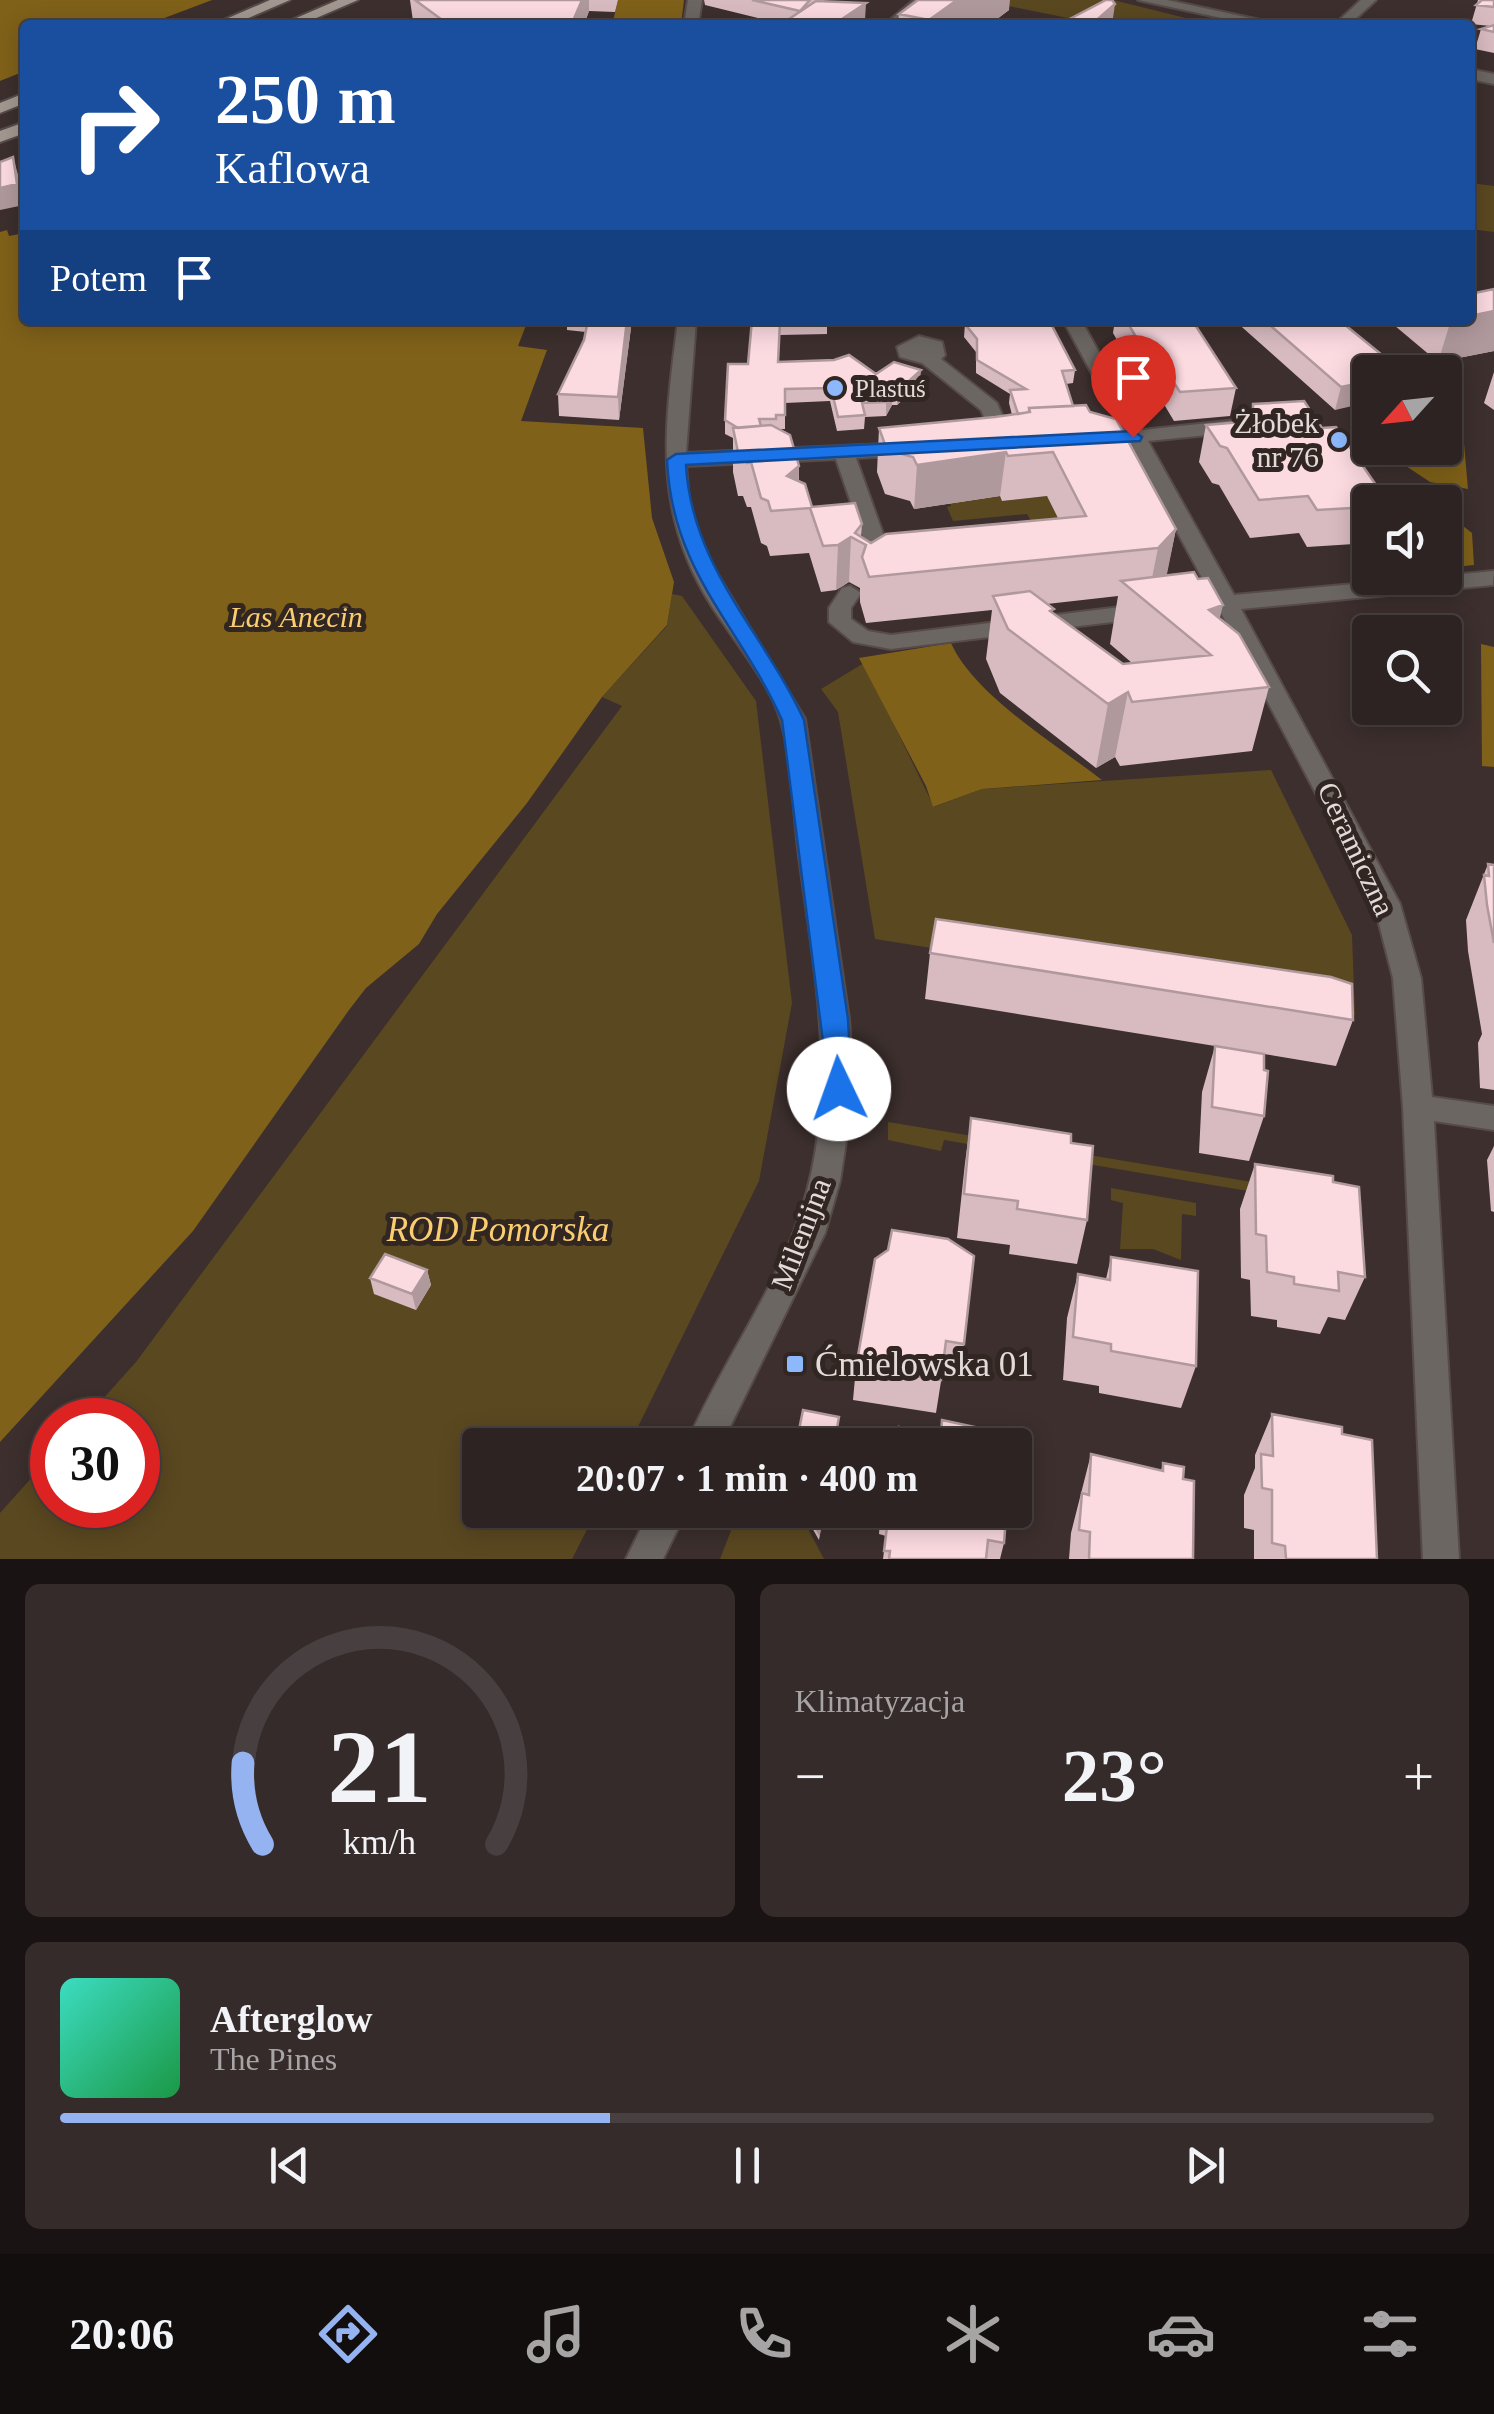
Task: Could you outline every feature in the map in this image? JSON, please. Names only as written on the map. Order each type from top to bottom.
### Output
[{"type":"main road","points":[[232,20],[283,0]]},
{"type":"main road","points":[[300,20],[350,0]]},
{"type":"street","points":[[897,20],[923,0]]},
{"type":"street","points":[[1146,0],[1247,20]]},
{"type":"street","points":[[1347,20],[1370,0]]},
{"type":"street","points":[[1200,12],[1223,20]]},
{"type":"street","name":"Milenijna","points":[[687,325],[676,460],[678,492],[693,549],[718,595],[777,684],[793,720],[835,1019],[839,1089],[826,1181],[808,1232],[711,1428]]},
{"type":"street","points":[[902,325],[920,350],[990,407],[1004,443]]},
{"type":"street","name":"Ceramiczna","points":[[1075,325],[1324,780],[1387,904],[1407,978],[1418,1106],[1431,1416],[1442,1559]]},
{"type":"street","points":[[1090,439],[1262,423]]},
{"type":"street","points":[[676,460],[933,447]]},
{"type":"street","points":[[844,452],[862,516],[882,562],[840,608],[840,622],[862,636],[891,642],[1182,607],[1494,578]]},
{"type":"street","points":[[862,516],[878,526],[893,524]]},
{"type":"street","points":[[1418,1106],[1494,1118]]},
{"type":"street","points":[[644,1559],[660,1528]]},
{"type":"green space","points":[[0,0],[212,0],[159,20],[20,20],[20,73],[0,81]]},
{"type":"green space","points":[[618,0],[684,0],[682,20],[613,20]]},
{"type":"green space","points":[[979,0],[1113,0],[1194,20],[1077,20]]},
{"type":"green space","points":[[1475,184],[1494,186],[1494,232],[1475,230]]},
{"type":"green space","name":"Las Anecin","points":[[7,230],[9,236],[20,234],[20,325],[526,325],[518,346],[547,350],[521,421],[643,428],[652,518],[674,582],[667,625],[602,697],[527,803],[437,914],[419,944],[366,988],[193,1231],[40,1398],[30,1398],[30,1409],[0,1442],[0,232]]},
{"type":"green space","points":[[1462,431],[1468,489],[1430,482],[1404,465],[1462,465]]},
{"type":"green space","points":[[1000,496],[1003,501],[1047,496],[1063,521],[1033,524],[1027,514],[953,521],[947,507],[951,506],[950,501]]},
{"type":"green space","points":[[1462,525],[1472,533],[1474,565],[1462,566]]},
{"type":"green space","name":"ROD Pomorska","points":[[672,594],[682,596],[756,701],[792,1003],[759,1181],[637,1428],[462,1428],[462,1528],[588,1528],[572,1559],[0,1559],[0,1513],[30,1480],[30,1528],[160,1528],[160,1398],[104,1398],[136,1362],[622,706],[602,697],[667,626]]},
{"type":"green space","points":[[951,643],[962,662],[997,700],[1102,780],[982,789],[933,807],[926,786],[859,658]]},
{"type":"green space","points":[[1481,644],[1494,647],[1494,767],[1482,766]]},
{"type":"green space","points":[[864,663],[934,807],[982,789],[1271,770],[1352,935],[1355,1015],[875,939],[838,712],[821,689]]},
{"type":"green space","points":[[888,1122],[1361,1200],[1362,1210],[944,1140],[941,1151],[888,1140]]},
{"type":"green space","points":[[1111,1188],[1196,1203],[1196,1216],[1182,1214],[1181,1260],[1153,1249],[1120,1249],[1123,1203],[1111,1200]]},
{"type":"green space","points":[[732,1528],[808,1528],[824,1559],[720,1559]]},
{"type":"building","points":[[415,0],[582,0],[573,20],[442,20]]},
{"type":"building","points":[[752,0],[810,0],[800,11]]},
{"type":"building","points":[[918,0],[957,0],[929,20],[899,14]]},
{"type":"building","points":[[1106,0],[1115,4],[1097,20],[1068,20]]},
{"type":"building","points":[[1482,0],[1494,0],[1494,7],[1476,5]]},
{"type":"building","points":[[816,1],[866,3],[840,20],[788,20]]},
{"type":"building","points":[[13,157],[17,184],[0,188],[0,162]]},
{"type":"building","points":[[1494,289],[1494,311],[1475,315],[1475,293]]},
{"type":"building","points":[[587,325],[626,325],[618,397],[558,394],[584,340]]},
{"type":"building","points":[[752,325],[780,325],[778,362],[834,360],[849,355],[876,374],[894,362],[921,370],[893,391],[886,402],[862,403],[865,415],[838,417],[831,388],[785,389],[785,415],[759,419],[761,426],[738,428],[725,420],[728,364],[748,364]]},
{"type":"building","points":[[966,325],[1052,325],[1075,370],[1062,371],[1073,406],[1029,408],[1029,412],[1018,414],[1010,390],[1026,389],[977,360],[977,339]]},
{"type":"building","points":[[1129,325],[1195,325],[1236,388],[1180,392],[1164,368],[1153,366]]},
{"type":"building","points":[[1270,325],[1345,325],[1382,355],[1352,355],[1352,385],[1341,387]]},
{"type":"building","points":[[1304,401],[1322,428],[1336,427],[1352,450],[1352,465],[1362,465],[1376,485],[1352,485],[1352,508],[1317,510],[1308,496],[1259,500],[1227,448],[1220,446],[1206,425],[1253,421],[1253,404]]},
{"type":"building","points":[[1086,405],[1090,412],[1116,419],[1176,529],[1158,548],[869,577],[862,557],[866,545],[851,537],[838,545],[823,546],[810,508],[771,511],[768,501],[761,498],[751,462],[747,463],[743,452],[738,452],[733,428],[771,425],[790,435],[799,466],[787,476],[805,484],[812,507],[855,503],[862,524],[855,533],[871,543],[886,534],[1086,516],[1053,452],[1008,456],[1006,452],[917,465],[913,457],[887,450],[879,428],[995,417],[1030,412],[1029,408]]},
{"type":"building","points":[[1194,572],[1198,579],[1208,578],[1223,605],[1209,610],[1239,634],[1269,687],[1132,702],[1128,692],[1108,704],[1008,629],[993,596],[1030,591],[1054,609],[1050,611],[1123,664],[1211,655],[1121,581]]},
{"type":"building","points":[[1488,864],[1494,865],[1494,943],[1484,875],[1489,876]]},
{"type":"building","points":[[936,919],[1331,977],[1352,984],[1353,1020],[930,953]]},
{"type":"building","points":[[1215,1046],[1264,1054],[1264,1070],[1268,1071],[1264,1116],[1212,1107]]},
{"type":"building","points":[[971,1118],[1071,1134],[1071,1143],[1093,1146],[1087,1220],[1017,1209],[1018,1201],[964,1194]]},
{"type":"building","points":[[1255,1164],[1333,1176],[1333,1182],[1359,1187],[1365,1277],[1338,1272],[1339,1291],[1294,1284],[1294,1277],[1267,1272],[1266,1236],[1256,1234]]},
{"type":"building","points":[[892,1230],[948,1239],[974,1256],[964,1344],[946,1341],[941,1380],[856,1367],[875,1259],[888,1250]]},
{"type":"building","points":[[385,1254],[427,1270],[412,1294],[370,1278]]},
{"type":"building","points":[[1111,1257],[1198,1271],[1196,1366],[1111,1351],[1111,1344],[1073,1337],[1078,1274],[1110,1280]]},
{"type":"building","points":[[803,1410],[839,1417],[837,1428],[799,1428]]},
{"type":"building","points":[[1272,1414],[1342,1427],[1342,1434],[1372,1440],[1377,1559],[1288,1559],[1285,1546],[1272,1543],[1272,1490],[1262,1488],[1261,1454],[1273,1456]]},
{"type":"building","points":[[942,1420],[979,1428],[941,1428]]},
{"type":"building","points":[[1091,1454],[1163,1471],[1163,1463],[1184,1467],[1183,1479],[1194,1481],[1193,1559],[1089,1559],[1090,1532],[1079,1530],[1082,1493],[1089,1495]]},
{"type":"building","points":[[887,1528],[1005,1528],[1004,1543],[988,1540],[986,1559],[889,1559],[890,1551],[884,1551]]},
{"type":"place","name":"Plastuś","points":[[835,388]]},
{"type":"place","name":"Żłobek nr 76","points":[[1339,440]]},
{"type":"place","name":"Ćmielowska 01","points":[[795,1364]]},
{"type":"route","points":[[839,1089],[835,1019],[793,720],[777,684],[718,595],[693,549],[684,526],[676,460],[1133,437]]}]
